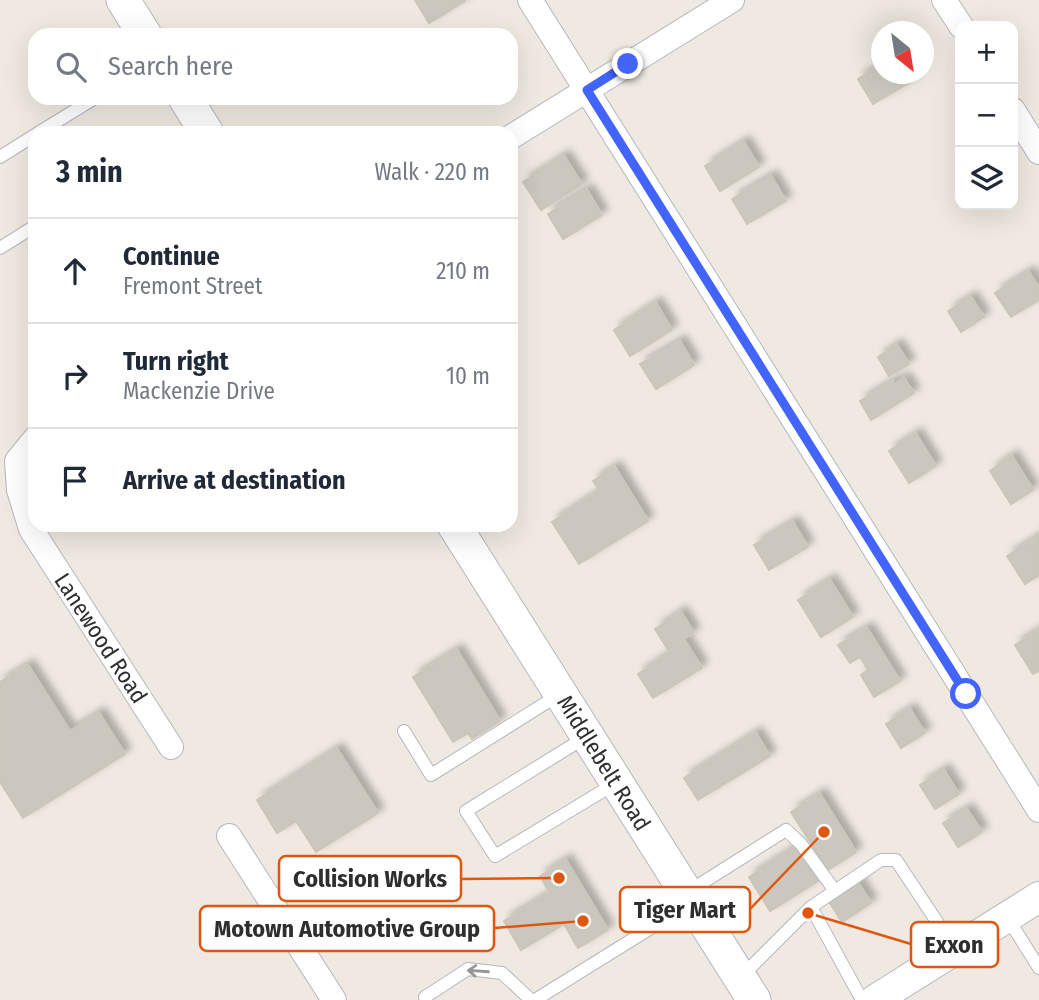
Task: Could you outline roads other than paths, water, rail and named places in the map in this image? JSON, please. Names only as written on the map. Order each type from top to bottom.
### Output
[{"type":"main road","points":[[123,0],[141,28]]},
{"type":"main road","name":"Middlebelt Road","points":[[458,532],[747,989]]},
{"type":"street","points":[[530,0],[1039,810]]},
{"type":"street","points":[[518,132],[732,0]]},
{"type":"street","points":[[944,0],[958,21]]},
{"type":"street","points":[[1018,118],[1039,152]]},
{"type":"street","name":"Lanewood Road","points":[[28,448],[17,461],[19,490],[28,519]]},
{"type":"street","name":"Lanewood Road","points":[[33,532],[171,747]]},
{"type":"street","points":[[229,836],[334,1000]]},
{"type":"street","points":[[875,1000],[1039,897]]},
{"type":"lane","points":[[50,126],[83,105]]},
{"type":"lane","points":[[0,157],[28,140]]},
{"type":"lane","points":[[0,248],[28,230]]},
{"type":"lane","points":[[404,732],[431,775],[560,694]]},
{"type":"lane","points":[[587,736],[466,811],[495,856],[616,783]]},
{"type":"lane","points":[[426,1000],[425,997],[468,969],[502,973],[533,1000],[689,898],[786,830],[801,844],[835,891]]},
{"type":"lane","points":[[747,989],[811,907],[881,860],[896,860],[955,949]]},
{"type":"lane","points":[[811,907],[862,1000]]},
{"type":"lane","points":[[1007,916],[1039,968]]},
{"type":"place","name":"Tiger Mart","points":[[824,832]]},
{"type":"place","name":"Collision Works","points":[[559,878]]},
{"type":"place","name":"Exxon","points":[[808,913]]},
{"type":"place","name":"Motown Automotive Group","points":[[583,921]]}]
